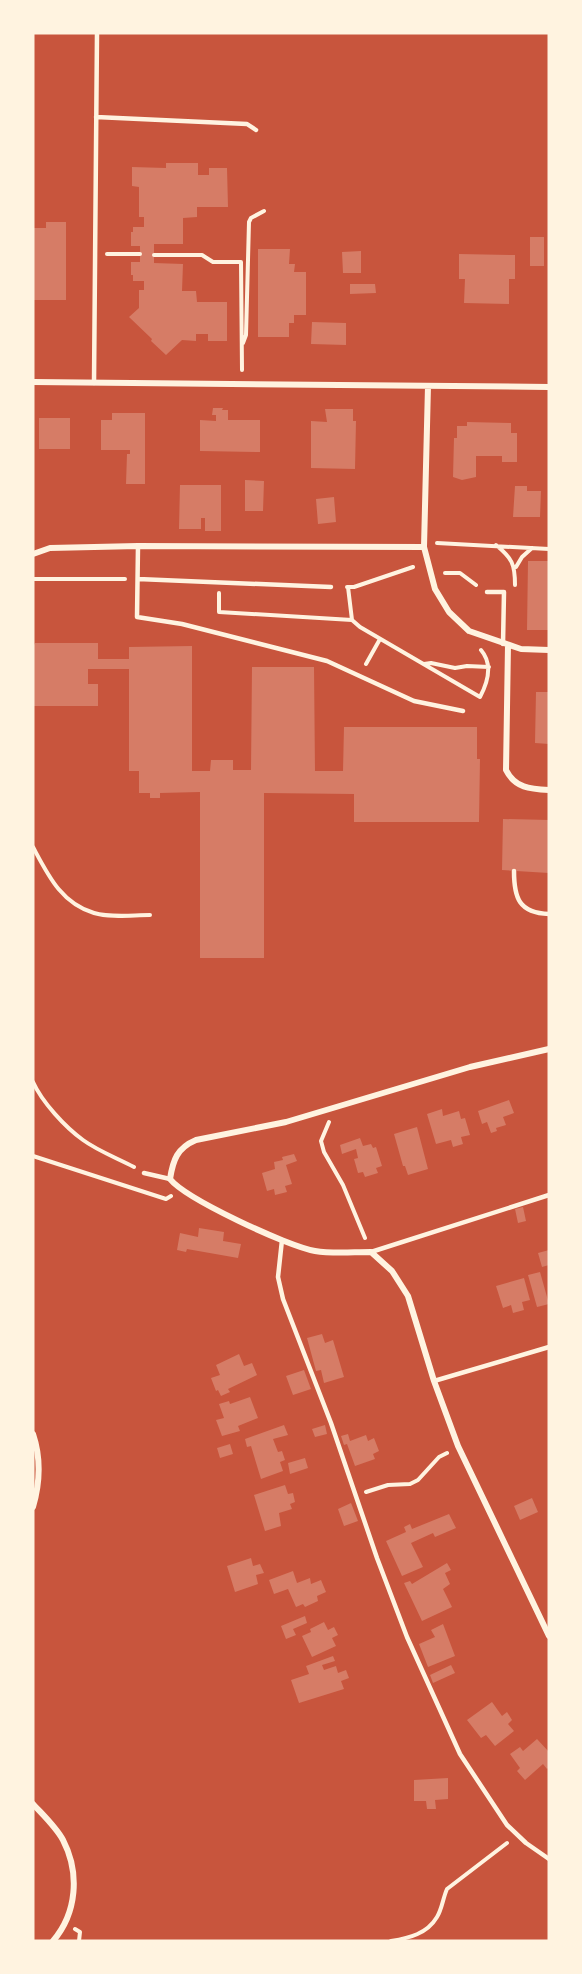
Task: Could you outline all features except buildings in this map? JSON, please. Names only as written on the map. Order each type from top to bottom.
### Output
[{"type":"street","points":[[33,382],[549,387]]},
{"type":"street","points":[[428,387],[424,544],[435,589],[449,612],[469,631],[521,648],[549,650]]},
{"type":"street","points":[[33,554],[50,548],[424,544]]},
{"type":"street","points":[[506,644],[506,770],[511,781],[534,789],[549,790]]},
{"type":"street","points":[[549,1049],[470,1067],[286,1122],[196,1140],[186,1144],[176,1153],[170,1179],[182,1190],[282,1240],[313,1250],[370,1252],[392,1271],[408,1296],[434,1381],[458,1446],[549,1635]]},
{"type":"street","points":[[33,1434],[38,1448],[39,1479],[33,1507]]},
{"type":"street","points":[[33,1804],[62,1838],[73,1863],[73,1899],[65,1923],[53,1941]]},
{"type":"lane","points":[[94,383],[97,33]]},
{"type":"lane","points":[[96,117],[247,124],[256,130]]},
{"type":"lane","points":[[138,546],[137,617],[182,624],[327,661],[414,700],[463,711]]},
{"type":"lane","points":[[138,579],[331,587]]},
{"type":"lane","points":[[486,592],[504,592],[506,644]]},
{"type":"lane","points":[[514,871],[514,889],[521,905],[529,911],[549,914]]},
{"type":"lane","points":[[144,1173],[170,1179]]},
{"type":"lane","points":[[370,1252],[549,1194]]},
{"type":"lane","points":[[282,1240],[278,1277],[283,1299],[331,1423],[376,1558],[407,1637],[460,1754],[507,1824],[526,1843],[549,1859]]},
{"type":"lane","points":[[434,1381],[549,1347]]},
{"type":"path","points":[[242,347],[246,335],[249,222],[251,218],[264,211]]},
{"type":"path","points":[[95,254],[140,254]]},
{"type":"path","points":[[154,255],[202,255],[213,262],[241,262],[242,374]]},
{"type":"path","points":[[424,544],[549,549]]},
{"type":"path","points":[[515,568],[522,557],[533,548]]},
{"type":"path","points":[[354,587],[413,567]]},
{"type":"path","points":[[448,573],[460,573],[486,592]]},
{"type":"path","points":[[33,579],[138,579]]},
{"type":"path","points":[[219,581],[219,612],[352,620],[360,627],[480,697],[488,673]]},
{"type":"path","points":[[348,587],[352,620]]},
{"type":"path","points":[[370,656],[381,639]]},
{"type":"path","points":[[423,664],[431,663],[455,668],[489,667]]},
{"type":"path","points":[[33,847],[50,879],[69,901],[95,913],[150,915]]},
{"type":"path","points":[[33,1082],[38,1093],[54,1112],[83,1140],[144,1173]]},
{"type":"path","points":[[329,1110],[329,1126],[321,1141],[324,1152],[344,1185],[370,1252]]},
{"type":"path","points":[[33,1155],[166,1199],[182,1190]]},
{"type":"path","points":[[356,1495],[388,1485],[410,1484],[418,1480],[439,1457],[458,1446]]},
{"type":"path","points":[[391,1941],[414,1937],[428,1927],[438,1916],[441,1900],[447,1889],[517,1834]]},
{"type":"path","points":[[79,1941],[80,1932]]}]
